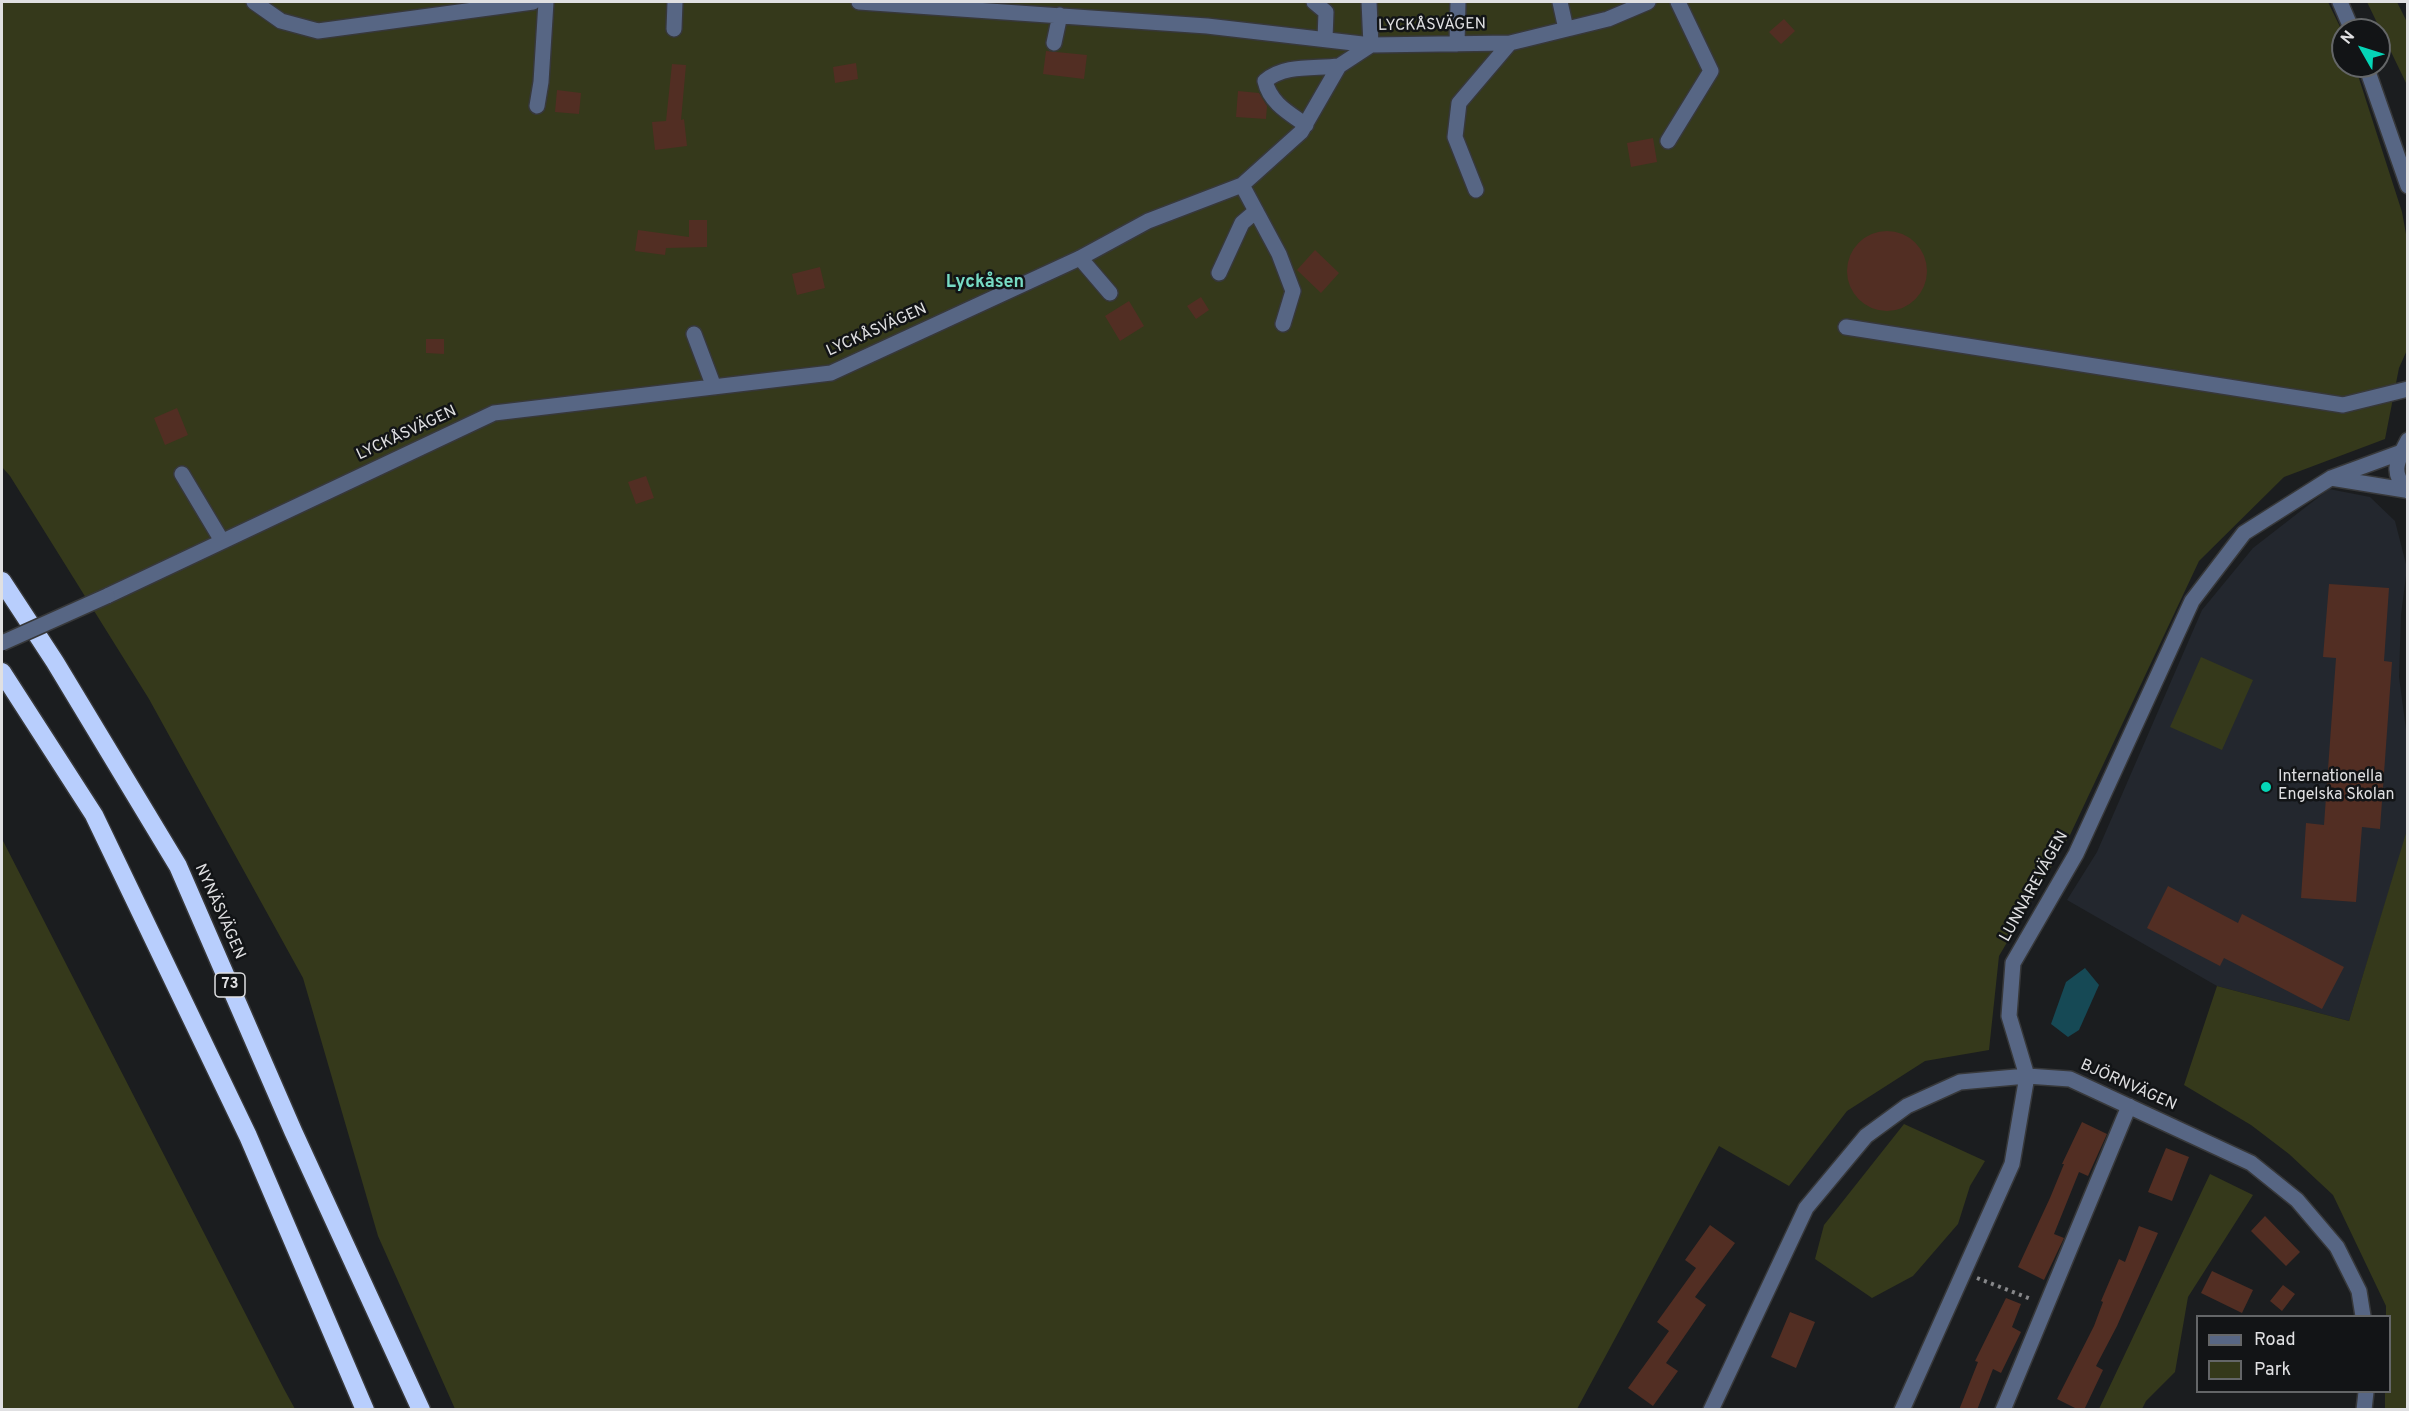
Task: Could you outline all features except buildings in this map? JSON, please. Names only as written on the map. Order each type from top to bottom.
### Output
[{"type":"highway","name":"NYNÄSVÄGEN","points":[[2,581],[55,662],[178,866],[293,1131],[421,1410]]},
{"type":"highway","points":[[2,672],[94,815],[248,1136],[365,1410]]},
{"type":"street","points":[[254,2],[281,21],[318,31],[533,2]]},
{"type":"street","points":[[537,106],[541,82],[546,2]]},
{"type":"street","points":[[674,29],[675,2]]},
{"type":"street","points":[[859,2],[955,5],[1208,26],[1371,45],[1369,2]]},
{"type":"street","points":[[1314,2],[1326,12],[1324,39]]},
{"type":"street","points":[[1457,44],[1458,2]]},
{"type":"street","points":[[1560,2],[1566,29]]},
{"type":"street","name":"LYCKÅSVÄGEN","points":[[2,643],[107,596],[494,413],[831,373],[1080,258],[1148,221],[1242,185],[1306,125],[1340,66],[1371,45],[1510,43],[1608,19],[1648,2]]},
{"type":"street","points":[[1668,141],[1711,71],[1678,2]]},
{"type":"street","points":[[2340,2],[2347,18]]},
{"type":"street","points":[[1054,43],[1060,15]]},
{"type":"street","points":[[1476,190],[1455,137],[1459,103],[1510,43]]},
{"type":"street","points":[[1306,125],[1277,104],[1267,90],[1265,81],[1275,72],[1340,66]]},
{"type":"street","points":[[2370,78],[2408,186]]},
{"type":"street","points":[[1242,185],[1279,254],[1293,291],[1283,324]]},
{"type":"street","points":[[1219,273],[1242,223],[1256,211]]},
{"type":"street","points":[[1080,258],[1110,293]]},
{"type":"street","points":[[1846,327],[2343,405],[2408,389]]},
{"type":"street","points":[[694,334],[714,387]]},
{"type":"street","points":[[2405,444],[2396,466],[2398,478],[2406,490]]},
{"type":"street","name":"LUNNAREVÄGEN","points":[[1902,1410],[2012,1164],[2026,1076],[2009,1016],[2013,963],[2076,854],[2192,601],[2244,533],[2331,478],[2405,444]]},
{"type":"street","points":[[182,474],[222,541]]},
{"type":"street","points":[[2331,478],[2406,490]]},
{"type":"street","name":"BJÖRNVÄGEN","points":[[1712,1410],[1806,1208],[1866,1137],[1908,1106],[1960,1082],[2026,1076],[2070,1079],[2251,1163],[2296,1200],[2337,1247],[2359,1291],[2363,1315]]},
{"type":"street","points":[[2003,1410],[2129,1106]]},
{"type":"street","points":[[2364,1410],[2366,1393]]},
{"type":"path","points":[[1965,1273],[2047,1305]]},
{"type":"shaded area","name":"Internationella Engelska Skolan","points":[[2329,489],[2370,497],[2395,521],[2407,568],[2401,615],[2399,677],[2408,744],[2408,830],[2349,1021],[2217,986],[2067,900],[2097,852],[2202,610],[2253,548]]},
{"type":"green space","points":[[2,2],[2328,2],[2336,18],[2331,18],[2331,78],[2359,78],[2402,212],[2408,245],[2407,350],[2399,368],[2385,439],[2284,477],[2199,561],[2070,835],[1999,956],[1989,1050],[1925,1061],[1847,1111],[1789,1186],[1719,1146],[1577,1409],[455,1409],[378,1236],[303,978],[149,699],[10,476],[2,467]]},
{"type":"green space","points":[[2367,2],[2397,2],[2407,22],[2407,85],[2391,52],[2391,18],[2375,18]]},
{"type":"green space","points":[[2201,657],[2253,680],[2222,750],[2170,727]]},
{"type":"green space","points":[[2407,830],[2408,1409],[2385,1410],[2385,1393],[2391,1393],[2391,1315],[2386,1315],[2386,1306],[2333,1195],[2289,1154],[2251,1125],[2184,1085],[2217,986],[2349,1021]]},
{"type":"green space","points":[[2,839],[284,1389],[295,1409],[2,1409]]},
{"type":"green space","points":[[1904,1124],[1985,1161],[1970,1186],[1958,1224],[1913,1276],[1872,1298],[1815,1259],[1824,1225]]},
{"type":"green space","points":[[2210,1174],[2253,1195],[2188,1297],[2175,1372],[2146,1401],[2142,1409],[2099,1409]]},
{"type":"water","points":[[2085,968],[2099,985],[2079,1030],[2068,1037],[2051,1024],[2066,982]]},
{"type":"place","name":"Internationella Engelska Skolan","points":[[2266,787]]},
{"type":"district","name":"Lyckåsen","points":[[985,283]]}]
